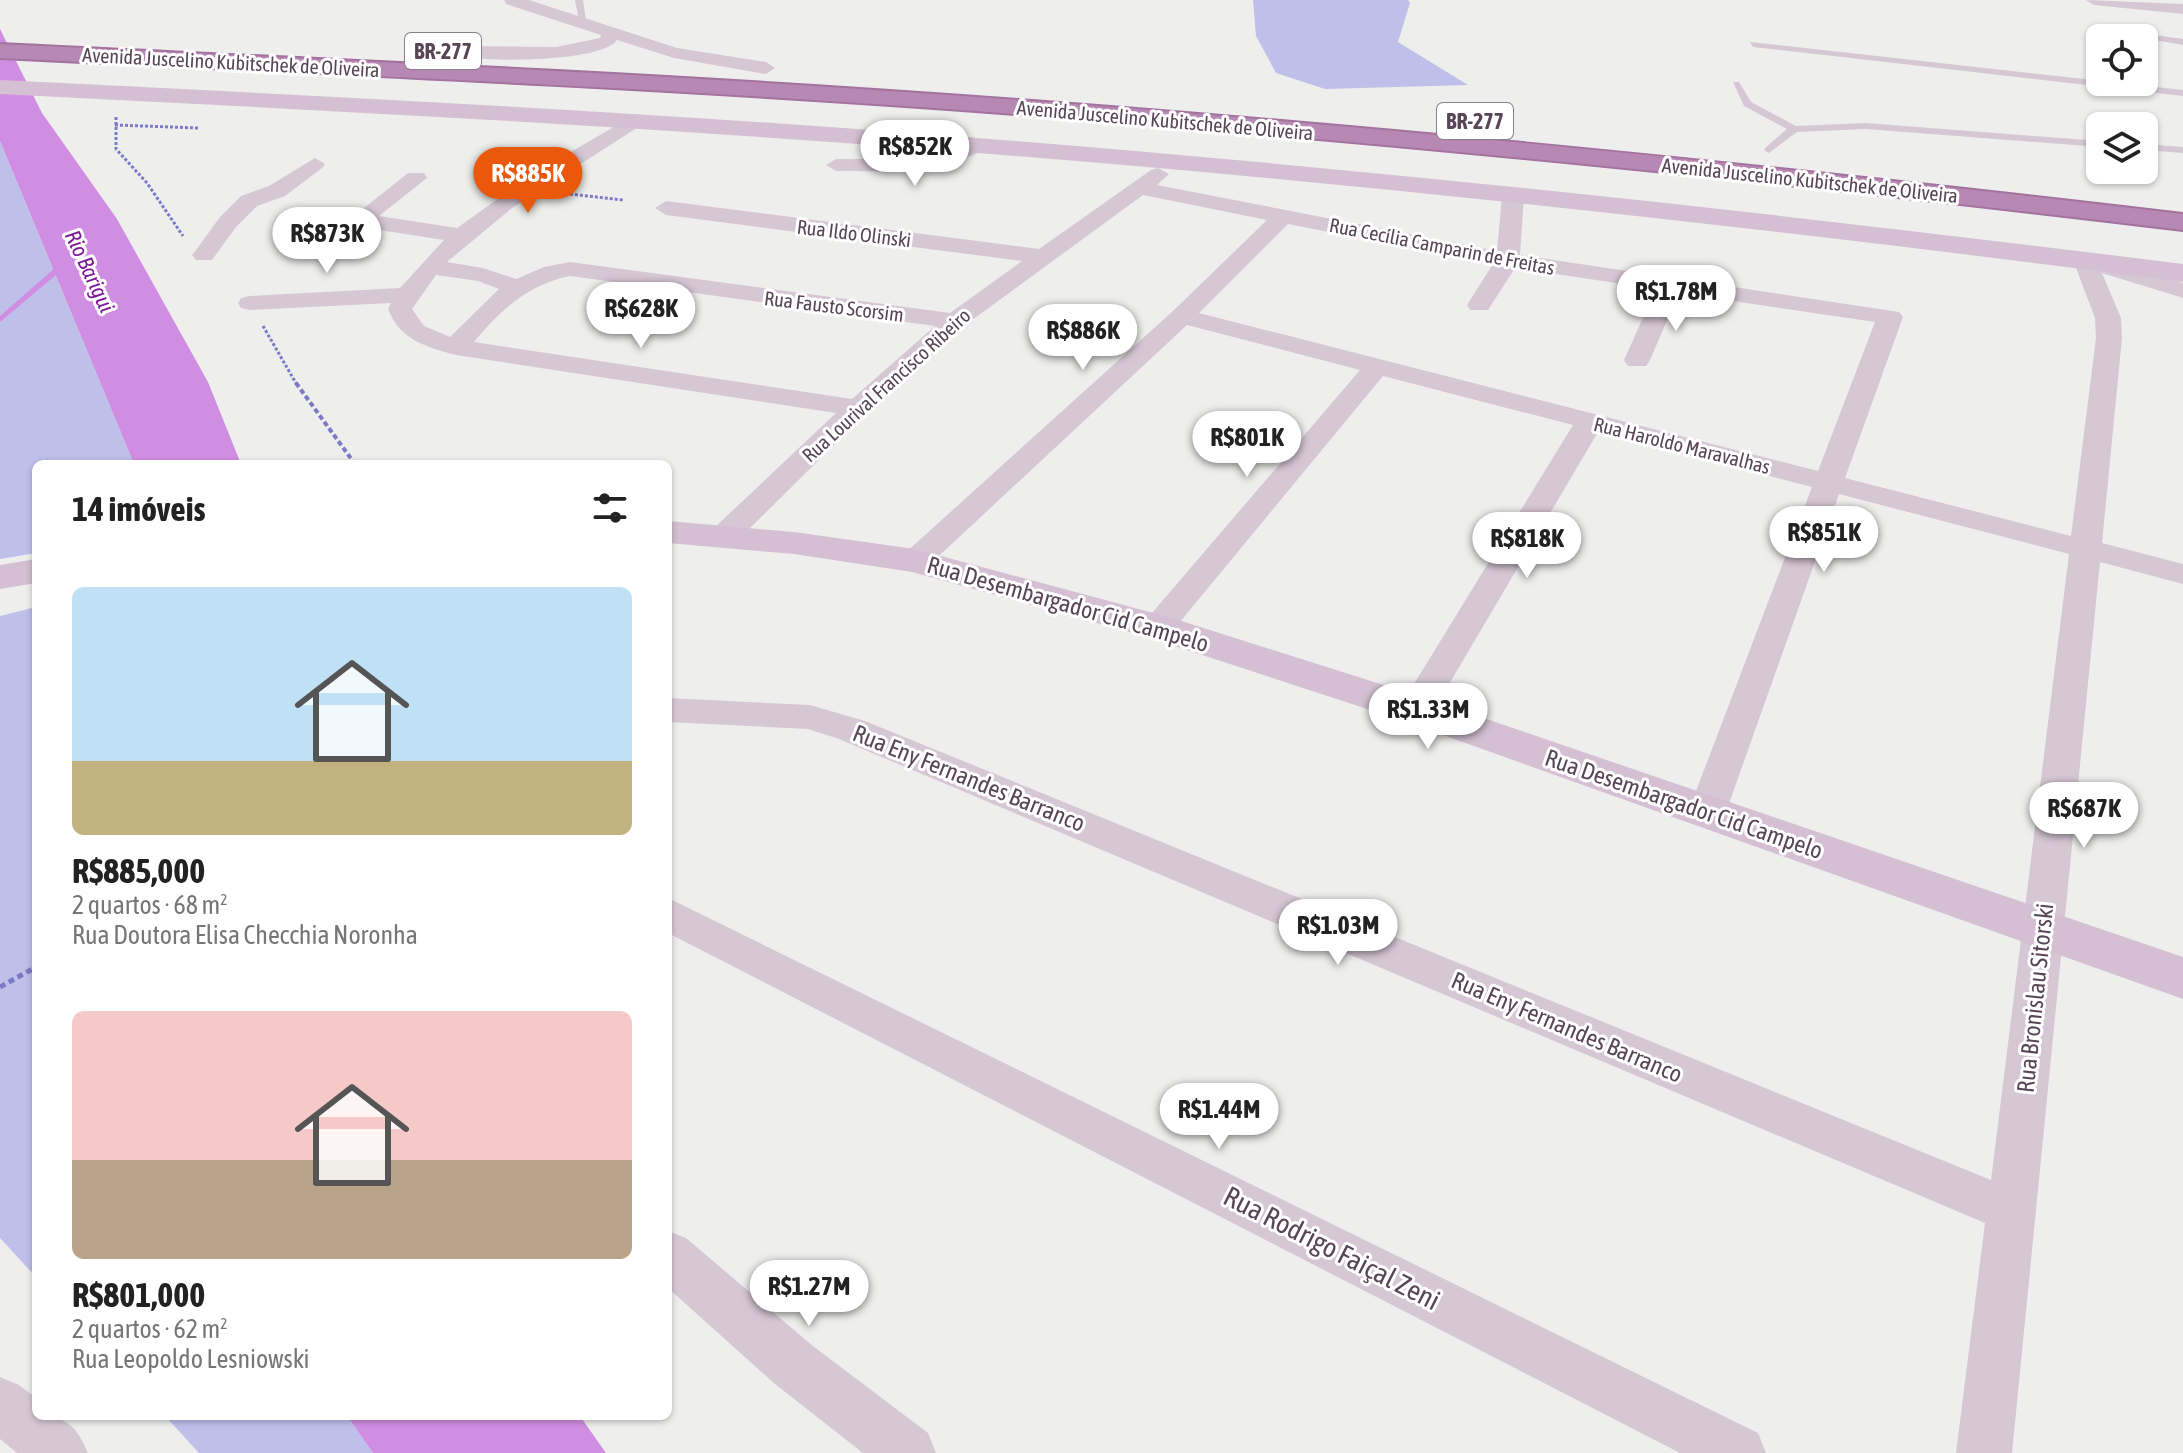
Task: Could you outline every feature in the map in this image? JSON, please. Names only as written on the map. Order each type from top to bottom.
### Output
[{"type":"highway","name":"Avenida Juscelino Kubitschek de Oliveira","points":[[0,30],[90,34]]},
{"type":"highway","name":"Avenida Juscelino Kubitschek de Oliveira","points":[[121,46],[1127,116],[1720,170],[2183,222]]},
{"type":"highway","name":"Avenida Juscelino Kubitschek de Oliveira","points":[[0,51],[121,46],[452,51],[766,68],[1444,119]]},
{"type":"highway","name":"Avenida Juscelino Kubitschek de Oliveira","points":[[1738,147],[1801,153]]},
{"type":"main road","points":[[0,87],[636,120],[979,145],[1513,195],[2183,273]]},
{"type":"main road","name":"Rua Desembargador Cid Campelo","points":[[672,532],[724,536],[915,561],[1158,627],[1416,710],[2183,978]]},
{"type":"main road","points":[[0,577],[32,572]]},
{"type":"street","points":[[512,0],[674,53],[766,68]]},
{"type":"street","points":[[2094,0],[2183,9]]},
{"type":"street","points":[[452,51],[578,50],[601,45],[608,41],[610,34]]},
{"type":"street","points":[[636,120],[565,162],[463,236],[405,295],[400,309],[403,320],[412,331],[429,340],[456,347],[857,408]]},
{"type":"street","points":[[836,165],[928,164],[950,159],[979,145]]},
{"type":"street","name":"Rua Lourival Francisco Ribeiro","points":[[724,536],[857,408],[955,321],[1175,162]]},
{"type":"street","points":[[204,255],[228,222],[249,201],[277,191],[315,164]]},
{"type":"street","points":[[416,178],[360,220],[463,236]]},
{"type":"street","name":"Rua Cecília Camparin de Freitas","points":[[1139,188],[1508,260],[1890,317],[1829,483]]},
{"type":"street","points":[[1479,305],[1508,260],[1513,195]]},
{"type":"street","name":"Rua Ildo Olinski","points":[[666,208],[1043,257]]},
{"type":"street","points":[[915,561],[1182,316],[1282,217]]},
{"type":"street","points":[[2085,260],[2183,291]]},
{"type":"street","name":"Rua Bronislau Sitorski","points":[[1984,1453],[2109,338],[2108,318],[2102,298],[2085,260]]},
{"type":"street","points":[[430,267],[483,275],[516,287]]},
{"type":"street","name":"Rua Fausto Scorsim","points":[[456,347],[488,310],[516,287],[561,270],[581,269],[955,321]]},
{"type":"street","points":[[1637,360],[1670,286]]},
{"type":"street","points":[[250,303],[405,295]]},
{"type":"street","name":"Rua Haroldo Maravalhas","points":[[1182,316],[2183,574]]},
{"type":"street","points":[[1158,627],[1377,366]]},
{"type":"street","points":[[1416,710],[1590,421]]},
{"type":"street","points":[[1707,812],[1829,483]]},
{"type":"street","name":"Rua Eny Fernandes Barranco","points":[[672,710],[810,717],[852,730],[2011,1211]]},
{"type":"street","name":"Rua Rodrigo Faiçal Zeni","points":[[672,916],[1738,1453]]},
{"type":"street","points":[[672,1258],[794,1365],[908,1453]]},
{"type":"street","points":[[0,1404],[60,1453]]},
{"type":"lane","points":[[579,0],[584,26]]},
{"type":"lane","points":[[2158,38],[2183,42]]},
{"type":"lane","points":[[1753,44],[2183,93]]},
{"type":"lane","points":[[1736,84],[1747,104],[1794,129],[1866,126],[2086,143]]},
{"type":"lane","points":[[1769,150],[1794,129]]},
{"type":"lane","points":[[2158,148],[2183,150]]},
{"type":"path","points":[[121,93],[115,125],[116,149],[147,183],[175,228],[204,255]]},
{"type":"path","points":[[115,125],[198,128]]},
{"type":"path","points":[[250,303],[293,379],[352,460]]},
{"type":"path","points":[[0,987],[32,969]]},
{"type":"shaded area","points":[[1253,0],[1408,0],[1410,3],[1398,42],[1468,85],[1325,89],[1276,73],[1256,36]]},
{"type":"shaded area","points":[[0,141],[132,460],[32,460],[32,554],[0,559]]},
{"type":"shaded area","points":[[32,608],[32,1273],[0,1238],[0,616]]},
{"type":"shaded area","points":[[169,1420],[350,1420],[373,1453],[199,1453]]},
{"type":"water","name":"Rio Barigui","points":[[0,29],[42,113],[117,219],[208,382],[239,460],[132,460],[0,141]]},
{"type":"water","points":[[350,1420],[583,1420],[606,1453],[373,1453]]},
{"type":"waterway","name":"Rio Barigui","points":[[0,320],[66,263]]}]
